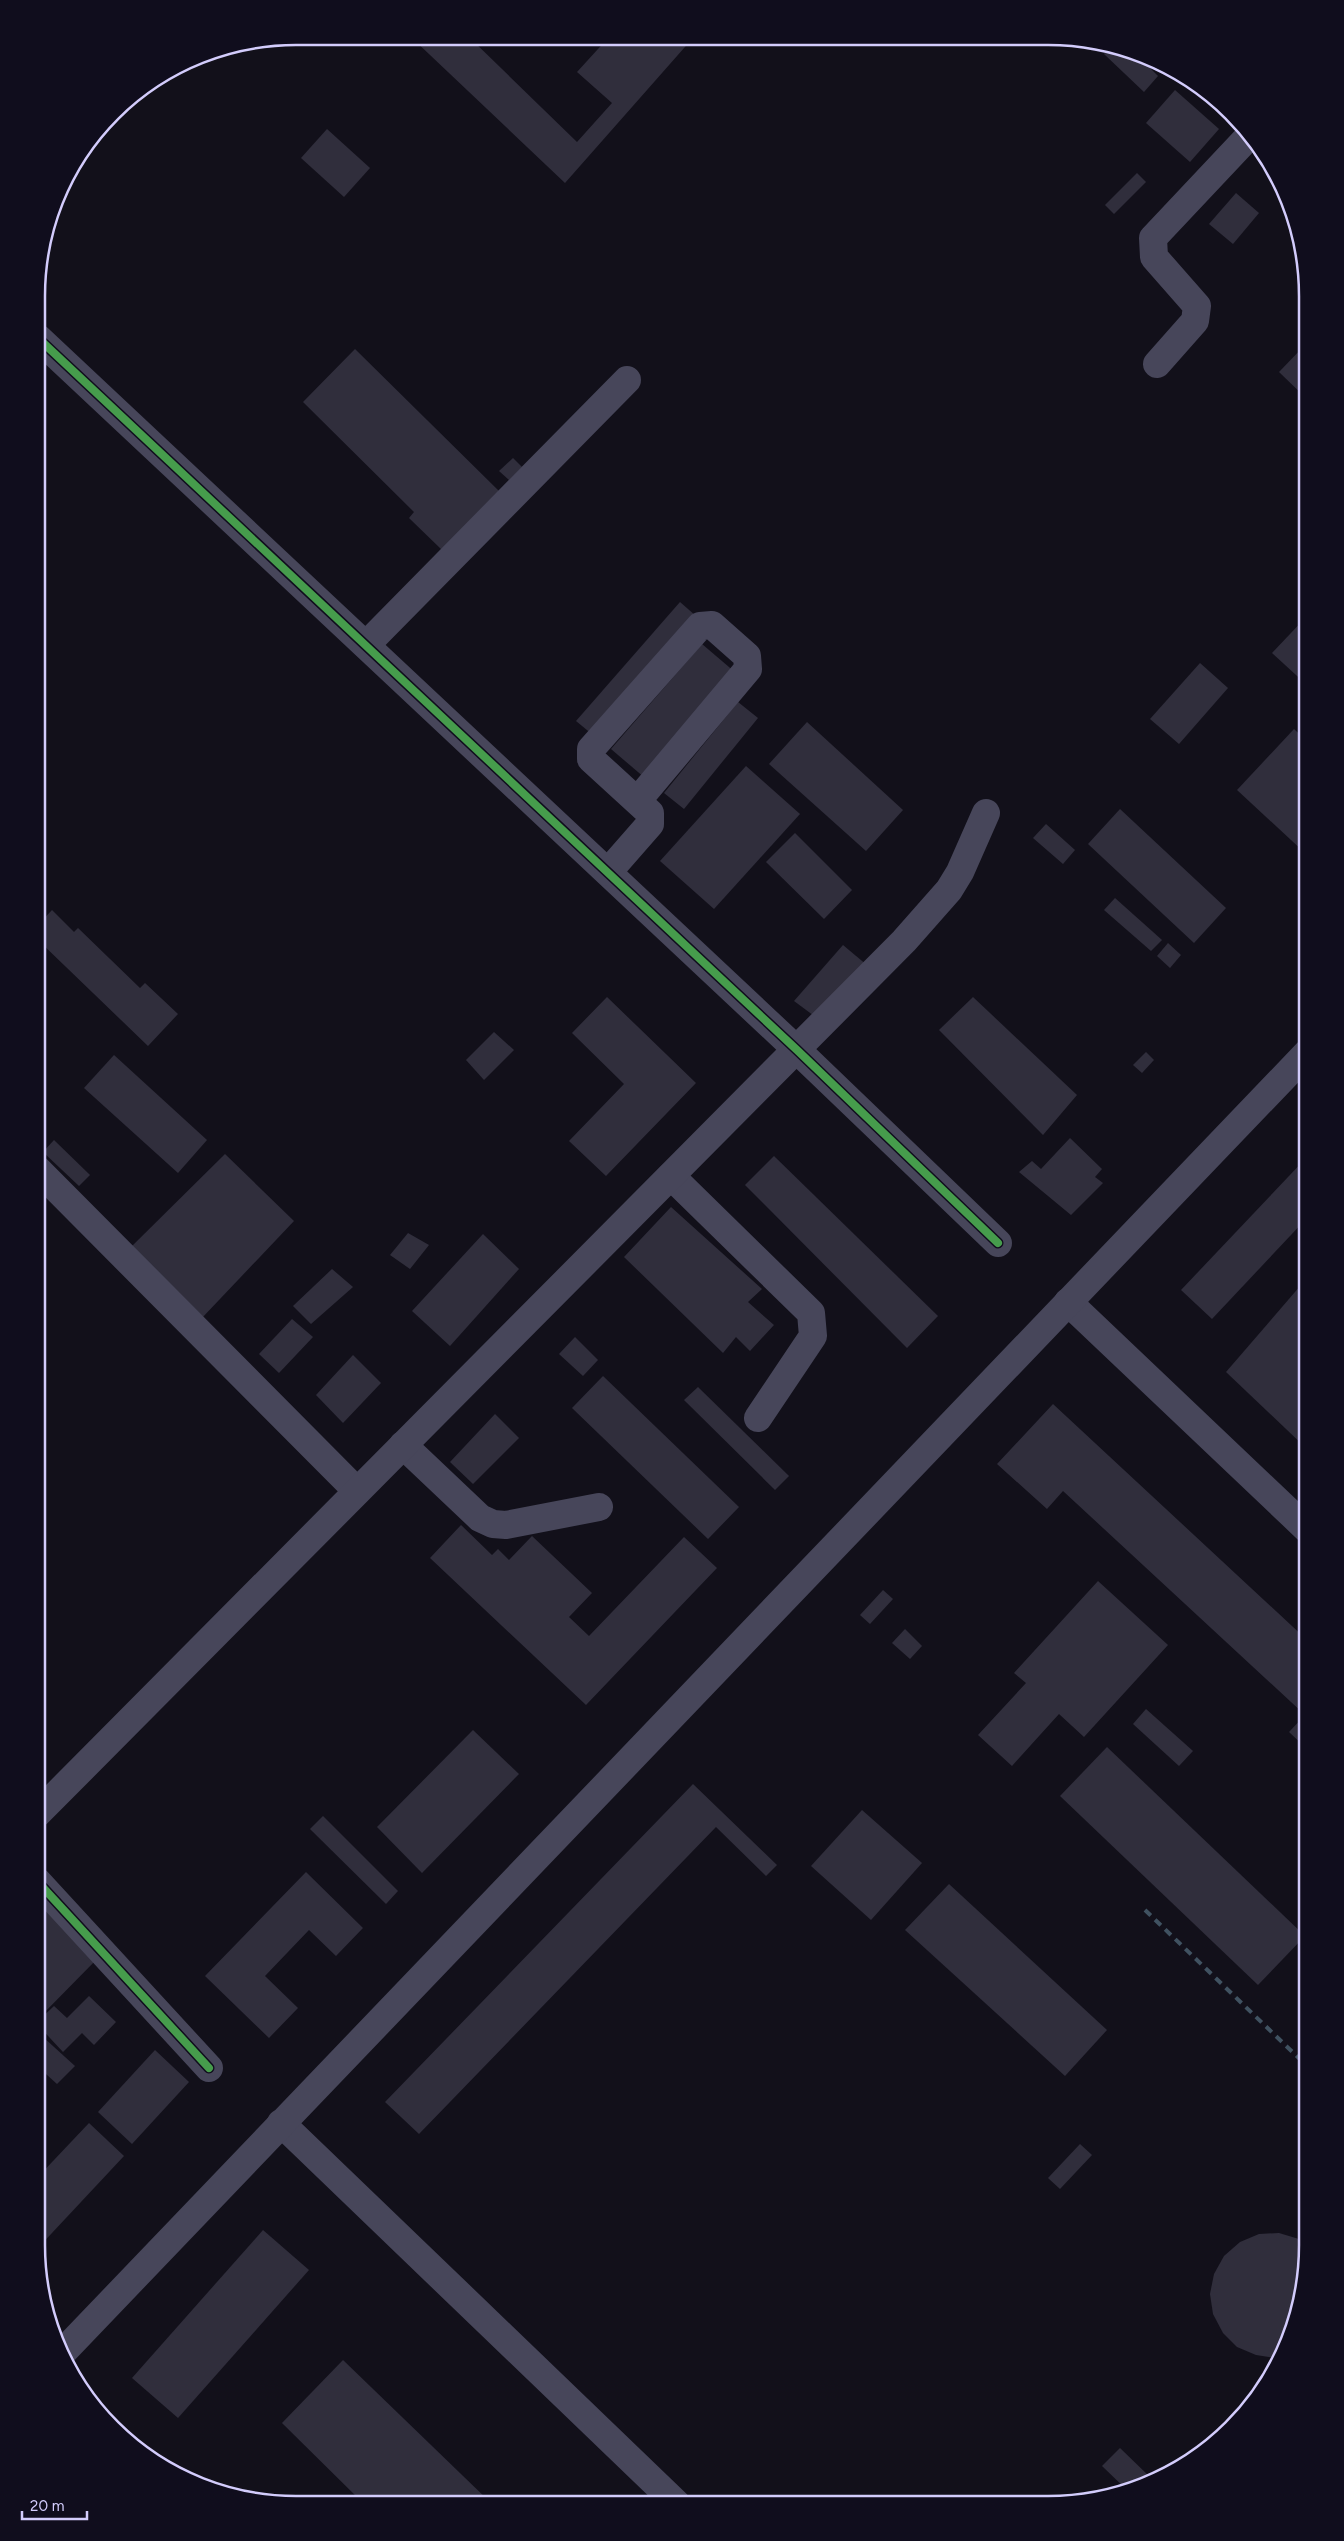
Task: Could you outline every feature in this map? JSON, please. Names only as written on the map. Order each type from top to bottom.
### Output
[{"type":"street","points":[[1157,364],[1195,320],[1197,306],[1154,257],[1153,238],[1245,140]]},
{"type":"street","points":[[45,345],[797,1050],[998,1243]]},
{"type":"street","points":[[366,646],[627,380]]},
{"type":"street","points":[[608,872],[650,824],[650,812],[591,759],[591,749],[700,626],[712,625],[747,656],[748,669],[638,800]]},
{"type":"street","points":[[45,1806],[904,941],[949,890],[960,872],[986,813]]},
{"type":"street","points":[[67,2348],[1299,1061]]},
{"type":"street","points":[[671,1176],[811,1313],[813,1336],[758,1418]]},
{"type":"street","points":[[45,1177],[357,1491]]},
{"type":"street","points":[[1068,1302],[1299,1521]]},
{"type":"street","points":[[403,1445],[480,1518],[493,1524],[506,1526],[599,1507]]},
{"type":"street","points":[[45,1890],[209,2068]]},
{"type":"street","points":[[281,2123],[669,2496]]},
{"type":"building","points":[[419,45],[477,45],[577,142],[612,103],[577,72],[602,45],[687,45],[565,183]]},
{"type":"building","points":[[1106,52],[1129,58],[1144,64],[1158,76],[1144,92],[1104,54]]},
{"type":"building","points":[[1175,90],[1219,129],[1190,162],[1146,123]]},
{"type":"building","points":[[327,129],[370,168],[344,197],[301,158]]},
{"type":"building","points":[[1137,173],[1146,182],[1114,214],[1105,205]]},
{"type":"building","points":[[1236,193],[1259,213],[1233,244],[1209,224]]},
{"type":"building","points":[[355,349],[500,492],[442,550],[409,518],[414,512],[303,402]]},
{"type":"building","points":[[1299,351],[1299,391],[1279,372]]},
{"type":"building","points":[[513,458],[522,467],[509,480],[499,471]]},
{"type":"building","points":[[680,602],[696,616],[593,735],[576,721]]},
{"type":"building","points":[[1299,624],[1299,678],[1272,653]]},
{"type":"building","points":[[702,644],[736,673],[645,778],[611,749]]},
{"type":"building","points":[[1200,663],[1228,688],[1179,744],[1150,719]]},
{"type":"building","points":[[738,702],[758,718],[684,809],[664,793]]},
{"type":"building","points":[[807,722],[903,810],[866,851],[769,764]]},
{"type":"building","points":[[1294,729],[1299,734],[1299,847],[1237,790]]},
{"type":"building","points":[[746,766],[800,814],[714,909],[660,861]]},
{"type":"building","points":[[1120,809],[1226,908],[1194,943],[1088,844]]},
{"type":"building","points":[[1046,824],[1075,850],[1063,864],[1033,838]]},
{"type":"building","points":[[795,833],[852,890],[824,919],[766,862]]},
{"type":"building","points":[[1115,898],[1162,940],[1151,951],[1104,910]]},
{"type":"building","points":[[52,910],[74,932],[78,928],[140,988],[145,983],[178,1014],[148,1046],[45,947],[45,918]]},
{"type":"building","points":[[1168,943],[1181,955],[1170,968],[1157,956]]},
{"type":"building","points":[[843,945],[868,966],[821,1021],[794,1001]]},
{"type":"building","points":[[607,997],[696,1083],[606,1176],[569,1141],[624,1084],[572,1033]]},
{"type":"building","points":[[973,997],[1077,1095],[1043,1135],[939,1030]]},
{"type":"building","points":[[494,1032],[514,1050],[484,1080],[466,1060]]},
{"type":"building","points":[[1146,1052],[1154,1060],[1142,1073],[1133,1065]]},
{"type":"building","points":[[114,1055],[207,1140],[178,1173],[84,1088]]},
{"type":"building","points":[[1070,1138],[1102,1169],[1095,1177],[1103,1183],[1071,1215],[1019,1172],[1032,1161],[1041,1169]]},
{"type":"building","points":[[54,1140],[90,1175],[79,1186],[45,1154],[45,1150]]},
{"type":"building","points":[[225,1154],[294,1221],[201,1319],[130,1248]]},
{"type":"building","points":[[774,1156],[938,1316],[907,1348],[745,1185]]},
{"type":"building","points":[[1299,1165],[1299,1227],[1212,1319],[1181,1290]]},
{"type":"building","points":[[671,1207],[762,1289],[748,1302],[774,1325],[750,1351],[736,1337],[723,1353],[624,1257]]},
{"type":"building","points":[[408,1233],[429,1245],[410,1269],[390,1255]]},
{"type":"building","points":[[483,1234],[519,1269],[450,1346],[412,1311]]},
{"type":"building","points":[[332,1269],[353,1287],[311,1324],[293,1306]]},
{"type":"building","points":[[1299,1287],[1299,1441],[1226,1372]]},
{"type":"building","points":[[292,1319],[313,1337],[279,1373],[259,1354]]},
{"type":"building","points":[[575,1337],[598,1360],[583,1376],[559,1354]]},
{"type":"building","points":[[353,1355],[381,1383],[343,1423],[316,1395]]},
{"type":"building","points":[[603,1376],[739,1507],[708,1539],[572,1408]]},
{"type":"building","points":[[698,1387],[789,1476],[775,1490],[684,1400]]},
{"type":"building","points":[[1053,1404],[1299,1633],[1299,1709],[1063,1491],[1047,1509],[997,1464]]},
{"type":"building","points":[[495,1414],[519,1438],[473,1484],[450,1462]]},
{"type":"building","points":[[461,1525],[492,1555],[498,1549],[509,1560],[532,1536],[592,1593],[569,1617],[589,1636],[684,1537],[717,1568],[586,1705],[430,1558]]},
{"type":"building","points":[[1098,1581],[1168,1645],[1084,1737],[1059,1714],[1012,1766],[978,1735],[1026,1683],[1014,1673]]},
{"type":"building","points":[[883,1590],[893,1599],[870,1624],[860,1615]]},
{"type":"building","points":[[905,1629],[922,1646],[910,1659],[892,1643]]},
{"type":"building","points":[[1146,1709],[1193,1751],[1179,1766],[1133,1724]]},
{"type":"building","points":[[1299,1721],[1299,1741],[1289,1732]]},
{"type":"building","points":[[473,1730],[519,1774],[422,1873],[377,1827]]},
{"type":"building","points":[[1107,1747],[1299,1930],[1299,1942],[1258,1985],[1060,1796]]},
{"type":"building","points":[[693,1784],[777,1865],[766,1876],[716,1827],[419,2134],[385,2102]]},
{"type":"building","points":[[862,1810],[922,1863],[871,1920],[811,1866]]},
{"type":"building","points":[[323,1816],[398,1891],[386,1904],[310,1829]]},
{"type":"building","points":[[306,1872],[363,1928],[336,1956],[309,1930],[265,1976],[298,2008],[269,2038],[205,1976]]},
{"type":"building","points":[[949,1884],[1107,2030],[1065,2076],[905,1930]]},
{"type":"building","points":[[45,1906],[97,1959],[45,2012]]},
{"type":"building","points":[[89,1996],[116,2022],[94,2045],[82,2033],[63,2052],[45,2033],[45,2014],[54,2006],[67,2018]]},
{"type":"building","points":[[45,2039],[75,2066],[57,2084],[45,2073]]},
{"type":"building","points":[[155,2050],[189,2082],[132,2144],[98,2112]]},
{"type":"building","points":[[89,2123],[124,2156],[45,2240],[45,2169]]},
{"type":"building","points":[[1080,2144],[1092,2155],[1060,2189],[1048,2178]]},
{"type":"building","points":[[263,2230],[309,2270],[178,2418],[132,2378]]},
{"type":"building","points":[[1279,2233],[1299,2239],[1297,2278],[1294,2294],[1286,2326],[1272,2357],[1256,2355],[1237,2347],[1223,2333],[1213,2314],[1210,2294],[1214,2274],[1224,2256],[1240,2242],[1259,2234]]},
{"type":"building","points":[[343,2360],[484,2496],[356,2496],[282,2423]]},
{"type":"building","points":[[1120,2448],[1148,2475],[1122,2485],[1102,2466]]},
{"type":"railway","points":[[1145,1910],[1299,2058]]},
{"type":"cycle path","points":[[45,345],[797,1050],[998,1243]]},
{"type":"cycle path","points":[[45,1890],[209,2068]]}]
